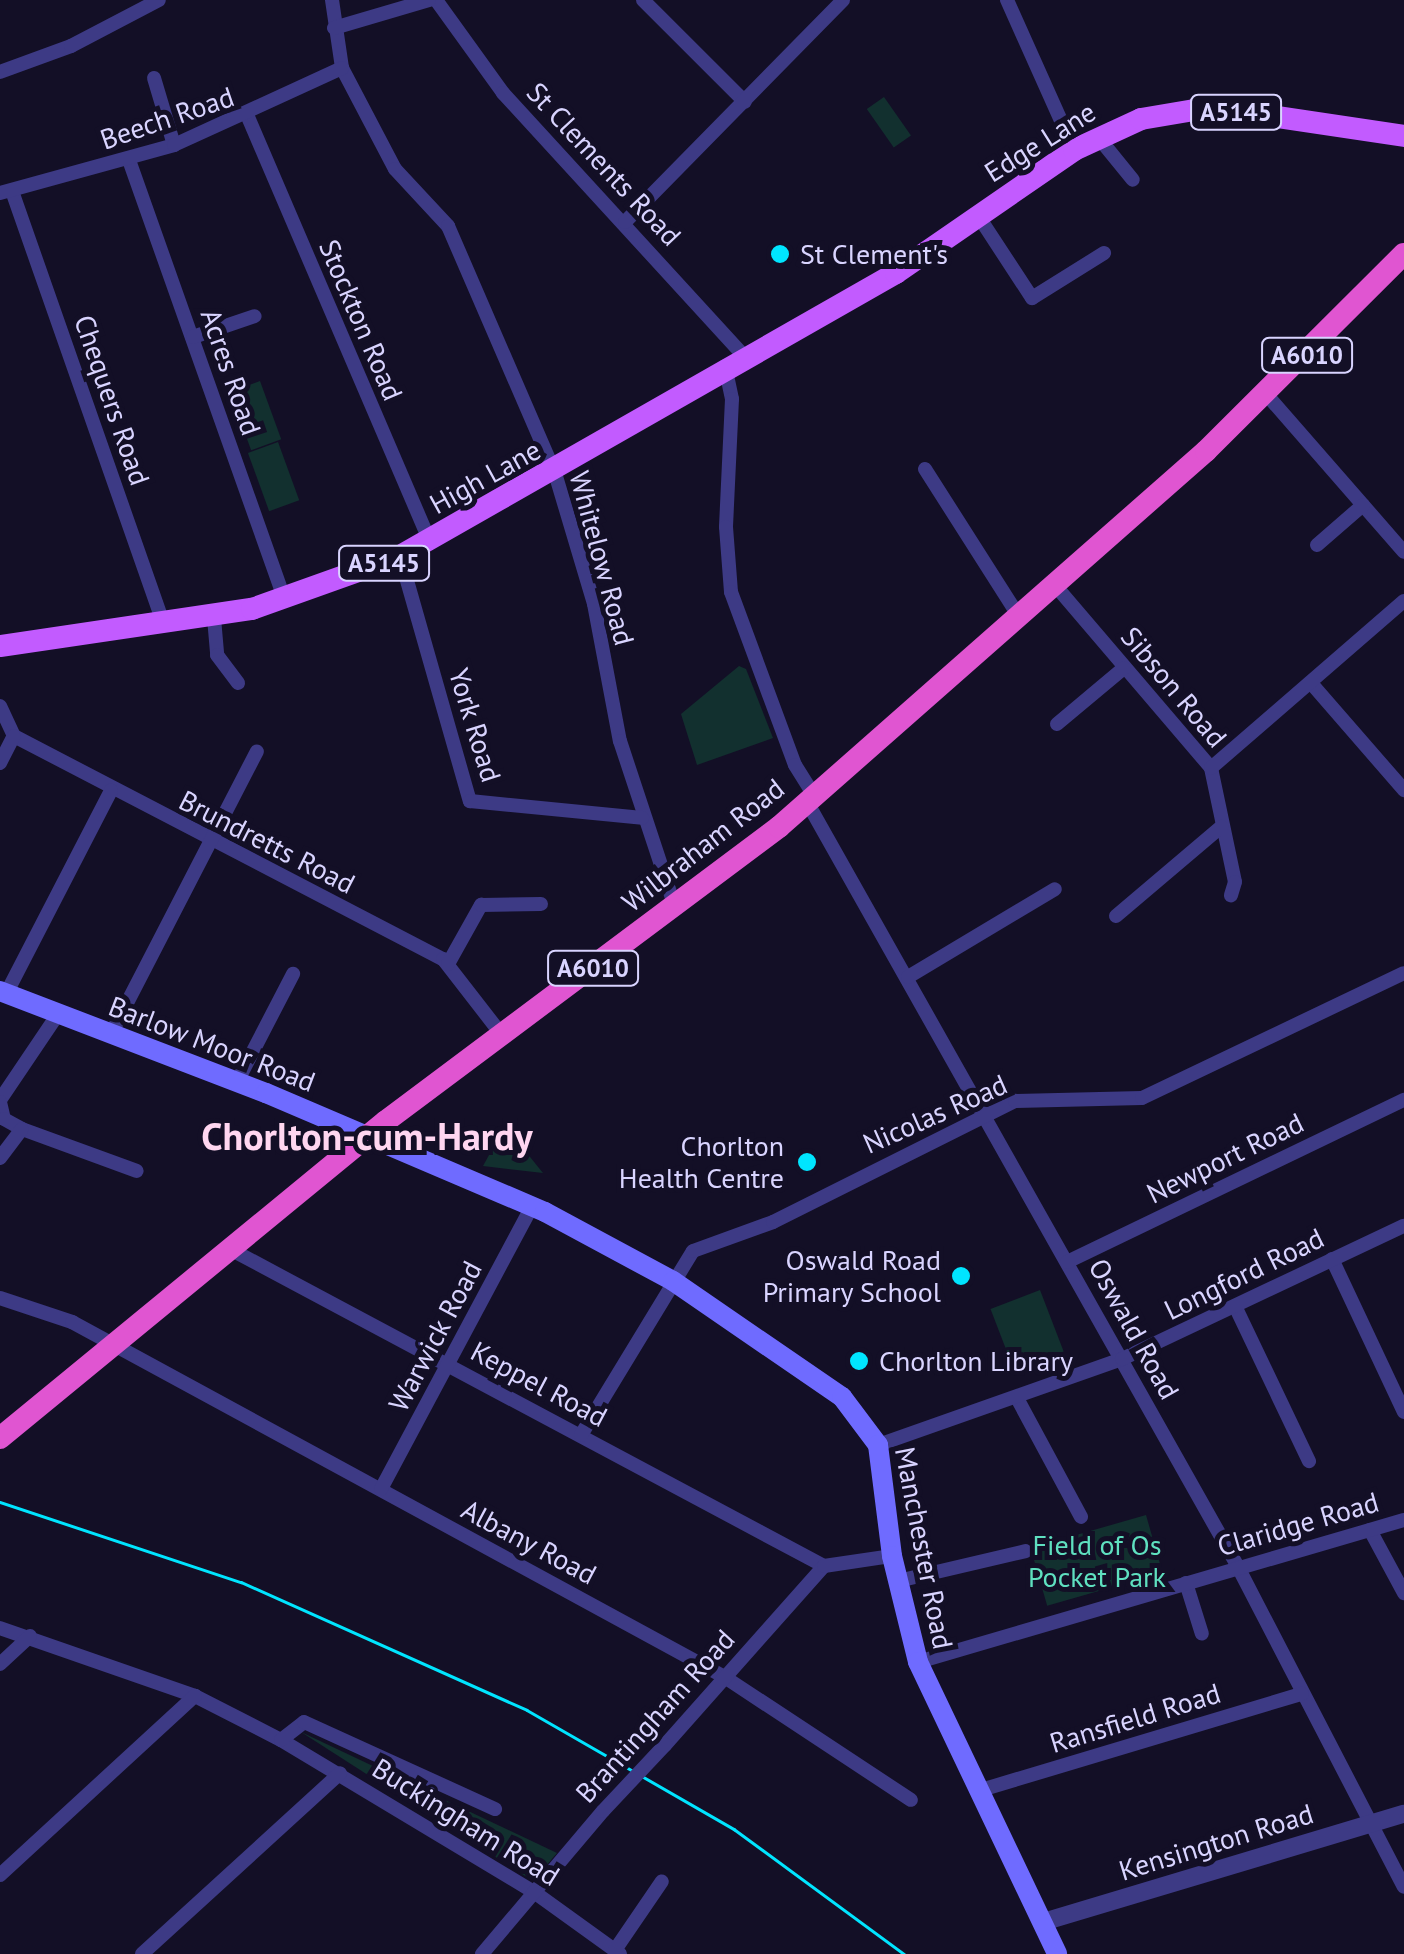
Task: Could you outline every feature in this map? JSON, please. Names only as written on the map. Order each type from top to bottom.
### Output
[{"type":"highway","name":"Wilbraham Road","points":[[0,1438],[368,1136],[675,907],[810,799],[1267,395],[1404,254]]},
{"type":"main road","name":"Edge Lane","points":[[735,361],[896,273],[1074,150],[1142,119],[1194,110],[1404,136]]},
{"type":"main road","name":"High Lane","points":[[1,640],[214,618],[285,600],[430,542],[554,473],[735,361]]},
{"type":"main road","name":"Barlow Moor Road","points":[[3,992],[237,1082],[532,1206],[673,1282]]},
{"type":"main road","name":"Manchester Road","points":[[673,1282],[842,1397],[878,1445],[892,1556],[918,1662],[982,1790],[1056,1954]]},
{"type":"street","points":[[0,72],[71,46],[159,0]]},
{"type":"street","name":"Whitelow Road","points":[[332,0],[342,68],[396,168],[448,226],[554,473],[594,604],[642,818],[675,907]]},
{"type":"street","points":[[643,0],[745,102]]},
{"type":"street","points":[[624,222],[843,0]]},
{"type":"street","points":[[1008,0],[1074,150]]},
{"type":"street","points":[[334,28],[438,2]]},
{"type":"street","name":"St Clements Road","points":[[438,2],[503,93],[624,222],[735,361]]},
{"type":"street","name":"Beech Road","points":[[6,192],[174,145],[248,116],[342,68]]},
{"type":"street","points":[[154,78],[174,145]]},
{"type":"street","name":"Stockton Road","points":[[248,116],[430,542]]},
{"type":"street","points":[[1098,136],[1133,180]]},
{"type":"street","name":"Acres Road","points":[[129,160],[285,600]]},
{"type":"street","name":"Chequers Road","points":[[6,192],[164,625]]},
{"type":"street","points":[[979,216],[1032,298],[1104,253]]},
{"type":"street","points":[[193,337],[255,316]]},
{"type":"street","points":[[735,361],[726,527],[731,592],[810,799]]},
{"type":"street","points":[[1267,395],[1404,552]]},
{"type":"street","points":[[925,470],[1018,615]]},
{"type":"street","points":[[1317,545],[1363,504]]},
{"type":"street","name":"York Road","points":[[400,556],[470,801],[642,818]]},
{"type":"street","name":"Sibson Road","points":[[1054,584],[1211,768],[1235,882],[1231,895]]},
{"type":"street","points":[[1211,768],[1404,601]]},
{"type":"street","points":[[214,618],[217,655],[238,683]]},
{"type":"street","points":[[1057,724],[1124,668]]},
{"type":"street","points":[[1311,683],[1404,790]]},
{"type":"street","points":[[0,706],[14,736],[0,763]]},
{"type":"street","name":"Brundretts Road","points":[[14,736],[111,791],[448,964],[502,1035]]},
{"type":"street","points":[[111,1034],[257,751]]},
{"type":"street","points":[[3,992],[111,791]]},
{"type":"street","name":"Oswald Road","points":[[810,799],[1238,1566],[1404,1887]]},
{"type":"street","points":[[1116,916],[1221,827]]},
{"type":"street","points":[[908,977],[1055,889]]},
{"type":"street","points":[[448,964],[481,904],[541,904]]},
{"type":"street","name":"Nicolas Road","points":[[581,1435],[694,1251],[773,1222],[1016,1101],[1142,1098],[1404,972]]},
{"type":"street","points":[[237,1082],[293,974]]},
{"type":"street","points":[[58,1014],[0,1101],[4,1119],[137,1171]]},
{"type":"street","name":"Newport Road","points":[[1067,1262],[1404,1100]]},
{"type":"street","points":[[0,1158],[22,1128]]},
{"type":"street","name":"Warwick Road","points":[[381,1489],[532,1206]]},
{"type":"street","name":"Longford Road","points":[[878,1445],[1122,1359],[1404,1226]]},
{"type":"street","name":"Keppel Road","points":[[230,1249],[824,1566]]},
{"type":"street","points":[[1332,1259],[1404,1412]]},
{"type":"street","name":"Albany Road","points":[[0,1298],[56,1315],[723,1676],[912,1800]]},
{"type":"street","points":[[1234,1306],[1310,1461]]},
{"type":"street","points":[[1017,1398],[1081,1517]]},
{"type":"street","name":"Claridge Road","points":[[918,1662],[1404,1520]]},
{"type":"street","points":[[1370,1530],[1404,1593]]},
{"type":"street","points":[[898,1581],[1026,1551]]},
{"type":"street","points":[[824,1566],[892,1556]]},
{"type":"street","name":"Brantingham Road","points":[[482,1954],[603,1811],[666,1746],[723,1676],[824,1566]]},
{"type":"street","points":[[1186,1584],[1202,1634]]},
{"type":"street","name":"Buckingham Road","points":[[0,1628],[195,1696],[280,1740],[534,1892],[617,1952]]},
{"type":"street","points":[[0,1664],[30,1636]]},
{"type":"street","name":"Ransfield Road","points":[[982,1790],[1302,1694]]},
{"type":"street","points":[[0,1875],[195,1696]]},
{"type":"street","name":"Buckingham Road","points":[[280,1740],[304,1722],[495,1809]]},
{"type":"street","points":[[142,1954],[340,1773]]},
{"type":"street","name":"Kensington Road","points":[[1043,1922],[1404,1814]]},
{"type":"street","points":[[617,1952],[662,1881]]},
{"type":"green space","points":[[884,97],[911,136],[894,148],[867,109]]},
{"type":"green space","points":[[260,381],[281,439],[251,450],[230,392]]},
{"type":"green space","points":[[278,442],[299,500],[269,511],[248,453]]},
{"type":"green space","points":[[739,666],[746,669],[773,738],[697,765],[681,714]]},
{"type":"green space","points":[[505,1126],[543,1173],[483,1166]]},
{"type":"green space","points":[[1040,1290],[1064,1352],[1014,1371],[991,1309]]},
{"type":"green space","name":"Field of Os Pocket Park","points":[[1146,1515],[1163,1573],[1047,1606],[1031,1548]]},
{"type":"green space","points":[[301,1732],[557,1853],[533,1881]]},
{"type":"tram line","points":[[0,1502],[241,1582],[527,1710],[734,1829],[904,1954]]},
{"type":"place","name":"St Clement's","points":[[780,254]]},
{"type":"place","name":"Chorlton Health Centre","points":[[807,1162]]},
{"type":"place","name":"Oswald Road Primary School","points":[[961,1276]]},
{"type":"place","name":"Chorlton Library","points":[[859,1361]]},
{"type":"district","name":"Chorlton-cum-Hardy","points":[[367,1136]]}]
